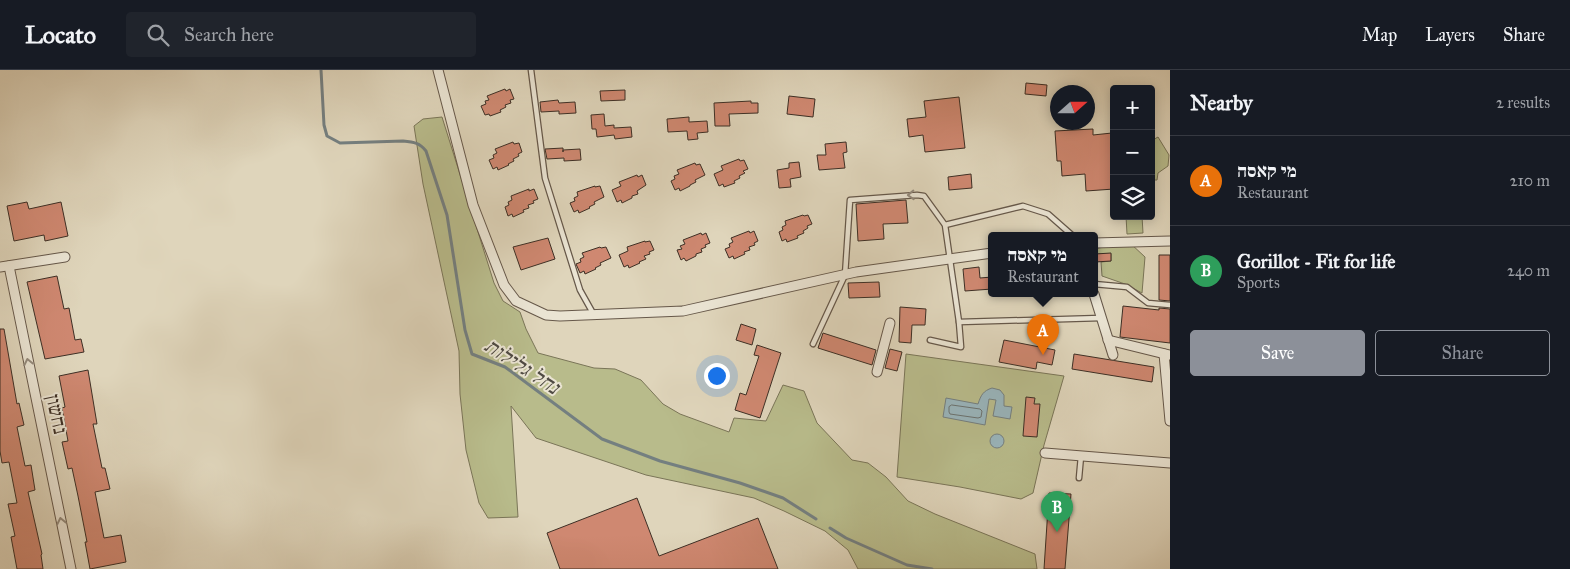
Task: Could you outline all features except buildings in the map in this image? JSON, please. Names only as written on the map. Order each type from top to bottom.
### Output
[{"type":"street","points":[[438,70],[473,205],[504,285],[516,301],[546,315],[683,311],[845,275],[988,253]]},
{"type":"street","points":[[1098,246],[1170,241]]},
{"type":"street","points":[[4,267],[65,257]]},
{"type":"street","name":"נחשון","points":[[4,267],[70,569]]},
{"type":"street","points":[[1095,297],[1113,355]]},
{"type":"street","points":[[877,372],[890,323]]},
{"type":"street","points":[[1108,340],[1167,355],[1170,421]]},
{"type":"street","points":[[1045,453],[1170,463]]},
{"type":"lane","points":[[531,70],[545,178],[580,290],[594,314]]},
{"type":"lane","points":[[813,344],[845,275],[850,200],[916,195],[924,196],[945,225],[961,347],[930,340]]},
{"type":"lane","points":[[945,225],[1023,206],[1048,214],[1069,232]]},
{"type":"lane","points":[[1098,284],[1127,287],[1148,303],[1170,305]]},
{"type":"lane","points":[[959,322],[1101,318]]},
{"type":"lane","points":[[1080,478],[1082,456]]},
{"type":"green space","points":[[442,117],[494,283],[503,301],[520,312],[538,353],[594,368],[615,369],[641,380],[663,404],[680,414],[729,432],[734,418],[766,421],[783,385],[804,391],[817,423],[852,460],[868,463],[886,477],[908,501],[935,514],[1035,554],[1037,569],[858,569],[848,550],[825,531],[784,511],[754,498],[646,475],[536,438],[511,406],[518,517],[488,518],[479,503],[466,450],[460,394],[459,351],[423,184],[414,126],[423,119]]},
{"type":"green space","points":[[1158,137],[1169,155],[1168,166],[1158,173],[1157,180],[1155,180],[1155,139]]},
{"type":"green space","points":[[1126,220],[1142,220],[1143,233],[1127,234]]},
{"type":"green space","points":[[1130,243],[1145,257],[1142,293],[1125,284],[1102,276],[1101,262],[1111,261],[1111,254],[1098,254],[1098,248]]},
{"type":"green space","points":[[906,354],[1064,376],[1044,445],[1033,493],[1021,499],[897,477]]},
{"type":"water","points":[[992,388],[1000,390],[1004,395],[1004,406],[1012,407],[1010,419],[993,416],[996,400],[989,399],[985,425],[943,417],[946,398],[978,404],[986,390]]},
{"type":"water","points":[[994,434],[1000,434],[1004,441],[1000,448],[994,448],[990,444],[990,438]]},
{"type":"waterway","name":"נחל גלילות","points":[[321,70],[324,125],[327,136],[340,143],[410,142],[419,145],[426,151],[447,215],[465,330],[472,354],[505,367],[602,439],[660,461],[740,483],[783,498],[816,519]]},
{"type":"waterway","name":"נחל גלילות","points":[[830,528],[846,538],[907,565],[932,569]]},
{"type":"place","name":"מי קאסה","points":[[1043,355]]},
{"type":"place","name":"Gorillot - Fit for life","points":[[1057,532]]}]
